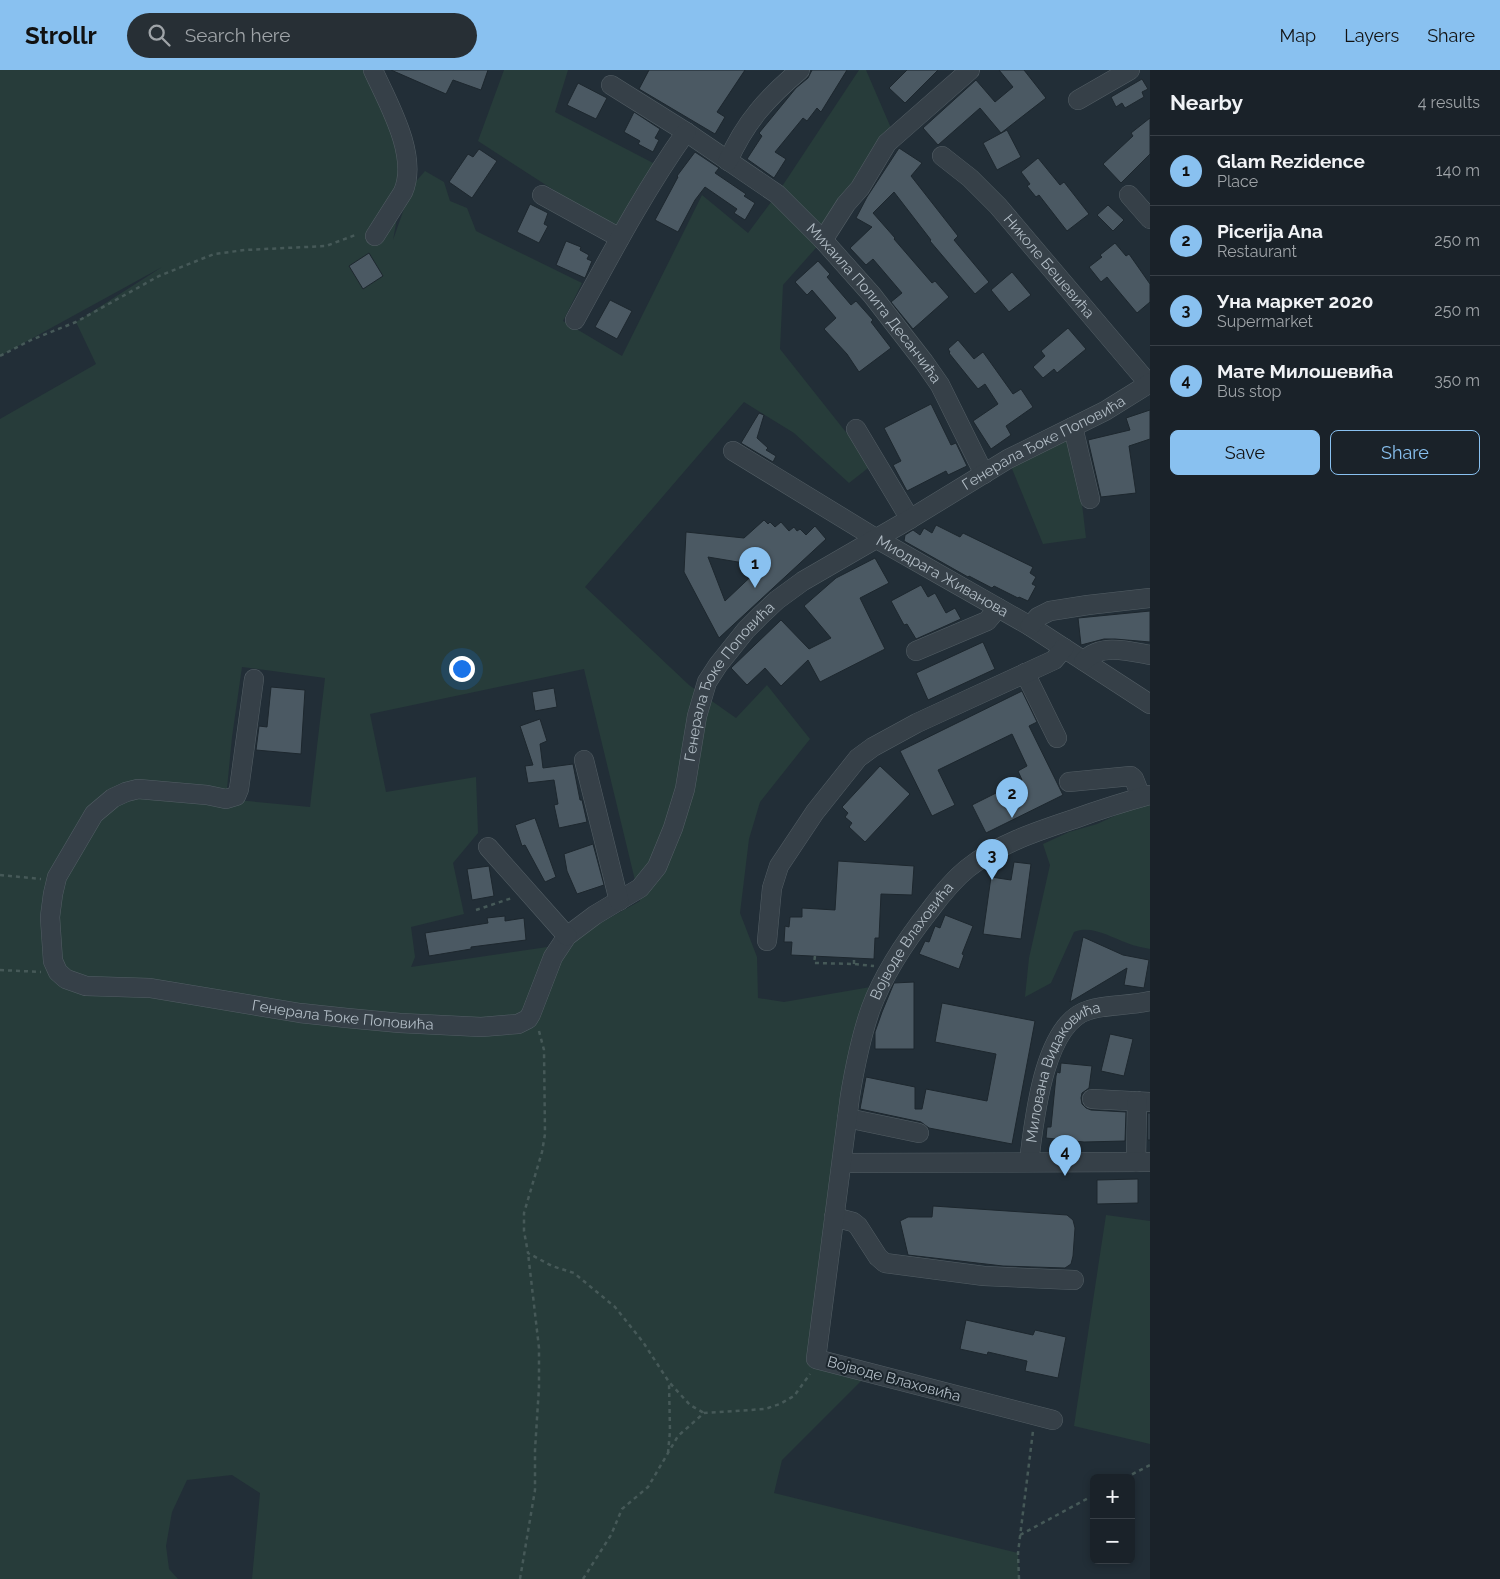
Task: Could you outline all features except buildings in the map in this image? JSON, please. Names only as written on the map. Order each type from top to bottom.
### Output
[{"type":"street","points":[[373,70],[400,130],[404,145],[407,173],[403,192],[375,236]]},
{"type":"street","points":[[728,161],[747,124],[760,108],[800,70]]},
{"type":"street","points":[[823,240],[846,204],[860,188],[887,143],[970,70]]},
{"type":"street","points":[[1078,100],[1130,70]]},
{"type":"street","name":"Михаила Полита Десанчића","points":[[611,85],[686,132],[777,194],[823,240],[872,295],[940,385],[984,474]]},
{"type":"street","points":[[575,320],[620,238],[686,132]]},
{"type":"street","name":"Николе Бешевића","points":[[942,156],[970,178],[998,206],[1149,384]]},
{"type":"street","points":[[542,195],[620,238]]},
{"type":"street","points":[[1129,195],[1150,219]]},
{"type":"street","name":"Генерала Ђоке Поповића","points":[[66,979],[86,986],[150,988],[300,1013],[373,1021],[481,1026],[518,1024],[528,1019],[553,957],[568,936],[595,915],[640,888],[657,867],[673,828],[685,789],[702,698],[708,682],[718,665],[746,630],[777,600],[803,581],[878,539],[1008,459],[1105,411],[1149,384]]},
{"type":"street","points":[[1073,427],[1090,500]]},
{"type":"street","points":[[856,429],[910,519]]},
{"type":"street","name":"Миодрага Живанова","points":[[733,452],[878,539],[1030,626],[1150,704]]},
{"type":"street","points":[[1030,626],[1038,617],[1050,611],[1088,604],[1150,598]]},
{"type":"street","points":[[916,651],[987,621],[998,608]]},
{"type":"street","points":[[767,941],[772,888],[779,866],[815,812],[858,758],[873,747],[917,723],[1054,660],[1064,648]]},
{"type":"street","points":[[1084,661],[1090,654],[1097,652],[1125,651],[1150,655]]},
{"type":"street","points":[[1026,673],[1057,738]]},
{"type":"street","points":[[66,979],[58,972],[54,960],[50,917],[53,894],[57,877],[94,814],[113,798],[138,789],[226,799],[236,796],[239,789],[254,679]]},
{"type":"street","points":[[584,760],[619,900]]},
{"type":"street","points":[[1069,782],[1131,776],[1145,796]]},
{"type":"street","name":"Војводе Влаховића","points":[[1044,1418],[816,1359],[856,1060],[872,1006],[888,973],[911,935],[952,882],[968,867],[1018,840],[1051,826],[1145,796]]},
{"type":"street","points":[[488,847],[568,936]]},
{"type":"street","name":"Милована Видаковића","points":[[1029,1162],[1044,1075],[1054,1046],[1068,1024],[1088,1010],[1150,1001]]},
{"type":"street","points":[[842,1163],[1143,1162],[1143,1101],[1092,1099]]},
{"type":"street","points":[[847,1118],[919,1133]]},
{"type":"street","points":[[834,1217],[853,1222],[858,1226],[878,1258],[885,1263],[984,1276],[1074,1280]]},
{"type":"path","points":[[0,356],[31,340],[76,322],[159,276],[214,254],[244,250],[326,246],[367,231],[375,236]]},
{"type":"path","points":[[0,876],[39,880],[57,877]]},
{"type":"path","points":[[476,910],[528,893]]},
{"type":"path","points":[[815,956],[814,963],[865,965]]},
{"type":"path","points":[[854,958],[854,964]]},
{"type":"path","points":[[0,970],[49,972],[66,979]]},
{"type":"path","points":[[520,1579],[534,1490],[539,1387],[539,1348],[524,1231],[524,1213],[542,1152],[545,1134],[544,1050],[541,1034],[528,1019]]},
{"type":"path","points":[[528,1253],[552,1266],[574,1273],[615,1307],[643,1342],[668,1382],[690,1406],[704,1413],[764,1409],[780,1404],[794,1396],[810,1374],[816,1359]]},
{"type":"path","points":[[668,1382],[670,1431],[668,1454]]},
{"type":"path","points":[[583,1579],[611,1535],[622,1509],[648,1487],[678,1436],[704,1413]]},
{"type":"path","points":[[1019,1579],[1018,1553],[1020,1535],[1044,1418]]},
{"type":"path","points":[[1133,1474],[1150,1465]]},
{"type":"path","points":[[1020,1535],[1090,1497]]},
{"type":"green space","points":[[0,70],[373,70],[407,164],[393,240],[412,186],[425,171],[444,182],[450,201],[467,208],[476,231],[582,283],[563,321],[622,356],[702,195],[748,233],[777,194],[859,70],[866,70],[894,135],[823,240],[783,285],[780,349],[872,465],[849,483],[794,433],[744,402],[585,587],[689,685],[736,718],[767,685],[810,739],[760,802],[749,839],[740,913],[757,957],[758,998],[784,1002],[882,985],[872,1006],[816,1359],[869,1373],[782,1460],[774,1493],[1018,1553],[1019,1579],[252,1579],[260,1493],[232,1475],[187,1480],[172,1512],[166,1546],[169,1569],[178,1579],[0,1579],[0,419],[96,364],[76,322],[162,267],[0,356]],"holes":[[[242,667],[325,678],[310,807],[226,799],[232,737]],[[584,669],[640,901],[561,945],[411,967],[415,957],[411,927],[464,914],[453,863],[478,833],[476,777],[386,792],[370,714]]]},
{"type":"green space","points":[[504,70],[568,70],[555,112],[655,164],[617,231],[478,141]]},
{"type":"green space","points":[[1073,427],[1086,538],[1043,544],[1008,459]]},
{"type":"green space","points":[[1150,803],[1150,949],[1094,931],[1081,930],[1074,932],[1051,983],[1025,997],[1029,958],[1050,865],[1043,844],[1069,832],[1097,824],[1138,805]]},
{"type":"green space","points":[[1106,1215],[1150,1221],[1150,1444],[1074,1426]]},
{"type":"place","name":"Glam Rezidence","points":[[755,588]]},
{"type":"place","name":"Picerija Ana","points":[[1012,818]]},
{"type":"place","name":"Уна маркет 2020","points":[[992,880]]},
{"type":"place","name":"Мате Милошевића","points":[[1065,1176]]}]
